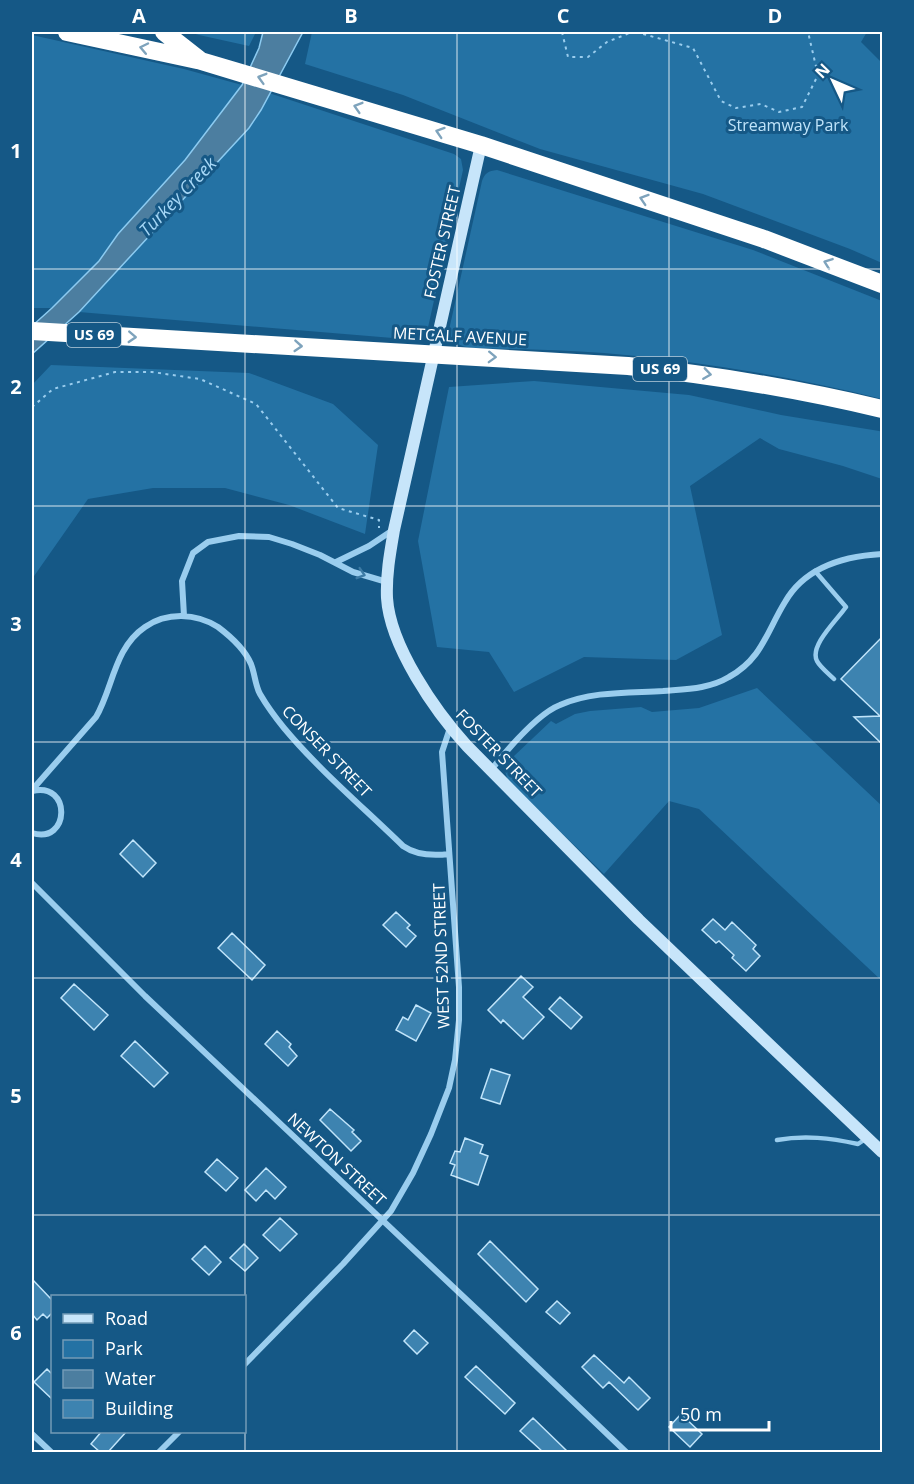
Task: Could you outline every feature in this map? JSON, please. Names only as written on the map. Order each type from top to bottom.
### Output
[{"type":"highway","points":[[67,32],[201,61],[318,94],[481,145],[764,239],[882,284]]},
{"type":"highway","points":[[164,32],[201,61]]},
{"type":"highway","name":"METCALF AVENUE","points":[[32,331],[546,360],[706,374],[826,396],[882,409]]},
{"type":"street","name":"FOSTER STREET","points":[[481,145],[387,567],[387,600],[395,634],[406,659],[450,728],[639,921],[882,1152]]},
{"type":"street","points":[[336,562],[369,546],[394,530]]},
{"type":"street","points":[[184,616],[182,581],[193,553],[208,542],[239,536],[269,537],[292,544],[336,562],[353,572],[387,582]]},
{"type":"street","points":[[491,770],[538,720],[560,705],[587,697],[702,688],[728,678],[740,671],[757,654],[786,599],[804,579],[815,571],[842,560],[882,554]]},
{"type":"street","name":"CONSER STREET","points":[[32,791],[96,717],[104,703],[118,660],[137,634],[146,626],[174,616],[184,616],[207,621],[243,651],[251,665],[260,693],[285,729],[403,846],[410,851],[428,855],[449,854]]},
{"type":"street","name":"WEST 52ND STREET","points":[[246,1363],[383,1221],[413,1173],[449,1088],[455,1060],[459,1020],[459,987],[442,752],[450,728]]},
{"type":"street","points":[[32,791],[46,790],[53,794],[58,799],[62,814],[60,822],[51,832],[44,835],[32,833]]},
{"type":"street","name":"NEWTON STREET","points":[[32,883],[145,996],[626,1452]]},
{"type":"street","points":[[159,1452],[177,1433]]},
{"type":"street","points":[[32,1434],[51,1452]]},
{"type":"lane","points":[[815,571],[846,607],[819,641],[815,651],[817,662],[834,679]]},
{"type":"lane","points":[[777,1140],[798,1136],[858,1144],[867,1138]]},
{"type":"path","points":[[562,32],[568,57],[588,57],[608,42],[634,32],[693,48],[722,101],[736,108],[761,104],[779,112],[802,107],[818,75],[808,32]]},
{"type":"path","points":[[32,407],[53,389],[115,372],[152,372],[200,379],[256,404],[338,508],[379,520],[379,539]]},
{"type":"green space","points":[[189,32],[256,32],[249,46]]},
{"type":"green space","name":"Streamway Park","points":[[312,32],[867,32],[861,42],[882,63],[882,263],[703,194],[540,149],[403,95],[305,64]]},
{"type":"green space","points":[[32,35],[184,69],[242,85],[185,160],[118,234],[99,261],[52,308],[32,308]]},
{"type":"green space","points":[[269,93],[454,154],[461,159],[463,170],[427,332],[423,337],[417,340],[79,312],[249,128]]},
{"type":"green space","points":[[497,170],[753,250],[882,301],[882,399],[779,376],[674,360],[588,352],[472,348],[457,343],[449,330],[482,181],[487,173]]},
{"type":"green space","points":[[51,365],[249,373],[333,404],[378,445],[365,534],[289,505],[225,488],[153,488],[88,499],[32,579],[32,385]]},
{"type":"green space","points":[[534,381],[689,395],[781,415],[879,431],[882,432],[882,479],[779,449],[760,438],[690,486],[722,635],[676,660],[584,657],[514,692],[489,652],[437,647],[418,541],[449,387]]},
{"type":"green space","points":[[757,688],[882,806],[882,981],[699,809],[669,801],[604,874],[508,781],[505,771],[514,756],[551,721],[556,724],[575,714],[590,711],[641,707],[652,712],[699,708]]},
{"type":"water","name":"Turkey Creek","points":[[263,32],[303,32],[249,128],[79,312],[32,354],[32,326],[99,261],[118,234],[185,160],[242,85],[259,48]]},
{"type":"building","points":[[882,637],[882,744],[854,717],[880,716],[841,679]]},
{"type":"building","points":[[133,840],[156,863],[143,877],[120,854]]},
{"type":"building","points":[[396,912],[410,925],[407,928],[416,936],[406,947],[383,925]]},
{"type":"building","points":[[713,919],[725,930],[732,922],[756,945],[753,949],[760,956],[746,971],[719,941],[716,943],[702,930]]},
{"type":"building","points":[[232,933],[265,965],[252,980],[218,948]]},
{"type":"building","points":[[521,976],[533,987],[523,997],[544,1017],[523,1039],[503,1020],[501,1023],[488,1010]]},
{"type":"building","points":[[74,984],[108,1015],[94,1030],[61,998]]},
{"type":"building","points":[[560,997],[582,1017],[571,1029],[549,1009]]},
{"type":"building","points":[[416,1005],[431,1013],[416,1041],[396,1030],[403,1017],[408,1020]]},
{"type":"building","points":[[277,1031],[291,1044],[289,1047],[297,1056],[288,1066],[265,1044]]},
{"type":"building","points":[[135,1041],[168,1073],[154,1087],[121,1056]]},
{"type":"building","points":[[491,1069],[510,1075],[500,1104],[481,1098]]},
{"type":"building","points":[[330,1109],[354,1130],[352,1132],[361,1141],[351,1151],[320,1120]]},
{"type":"building","points":[[465,1138],[483,1145],[480,1153],[488,1156],[478,1185],[451,1175],[455,1165],[450,1163],[455,1151],[460,1152]]},
{"type":"building","points":[[217,1159],[238,1178],[226,1191],[205,1172]]},
{"type":"building","points":[[266,1168],[286,1187],[275,1199],[266,1190],[256,1201],[245,1190]]},
{"type":"building","points":[[280,1218],[297,1234],[280,1251],[263,1235]]},
{"type":"building","points":[[490,1241],[538,1289],[526,1302],[478,1254]]},
{"type":"building","points":[[244,1244],[258,1258],[245,1271],[230,1258]]},
{"type":"building","points":[[205,1246],[221,1262],[209,1275],[192,1259]]},
{"type":"building","points":[[32,1279],[51,1299],[51,1314],[47,1318],[43,1314],[37,1320],[32,1314]]},
{"type":"building","points":[[557,1301],[570,1313],[560,1324],[546,1312]]},
{"type":"building","points":[[414,1330],[428,1343],[417,1354],[404,1341]]},
{"type":"building","points":[[594,1355],[624,1383],[629,1377],[650,1398],[638,1410],[609,1382],[603,1388],[582,1367]]},
{"type":"building","points":[[476,1366],[515,1403],[505,1414],[465,1377]]},
{"type":"building","points":[[47,1369],[51,1373],[51,1398],[34,1382]]},
{"type":"building","points":[[681,1414],[702,1434],[690,1447],[669,1427]]},
{"type":"building","points":[[533,1418],[568,1452],[543,1452],[520,1431]]},
{"type":"building","points":[[100,1433],[125,1433],[108,1452],[100,1452],[91,1444]]}]
